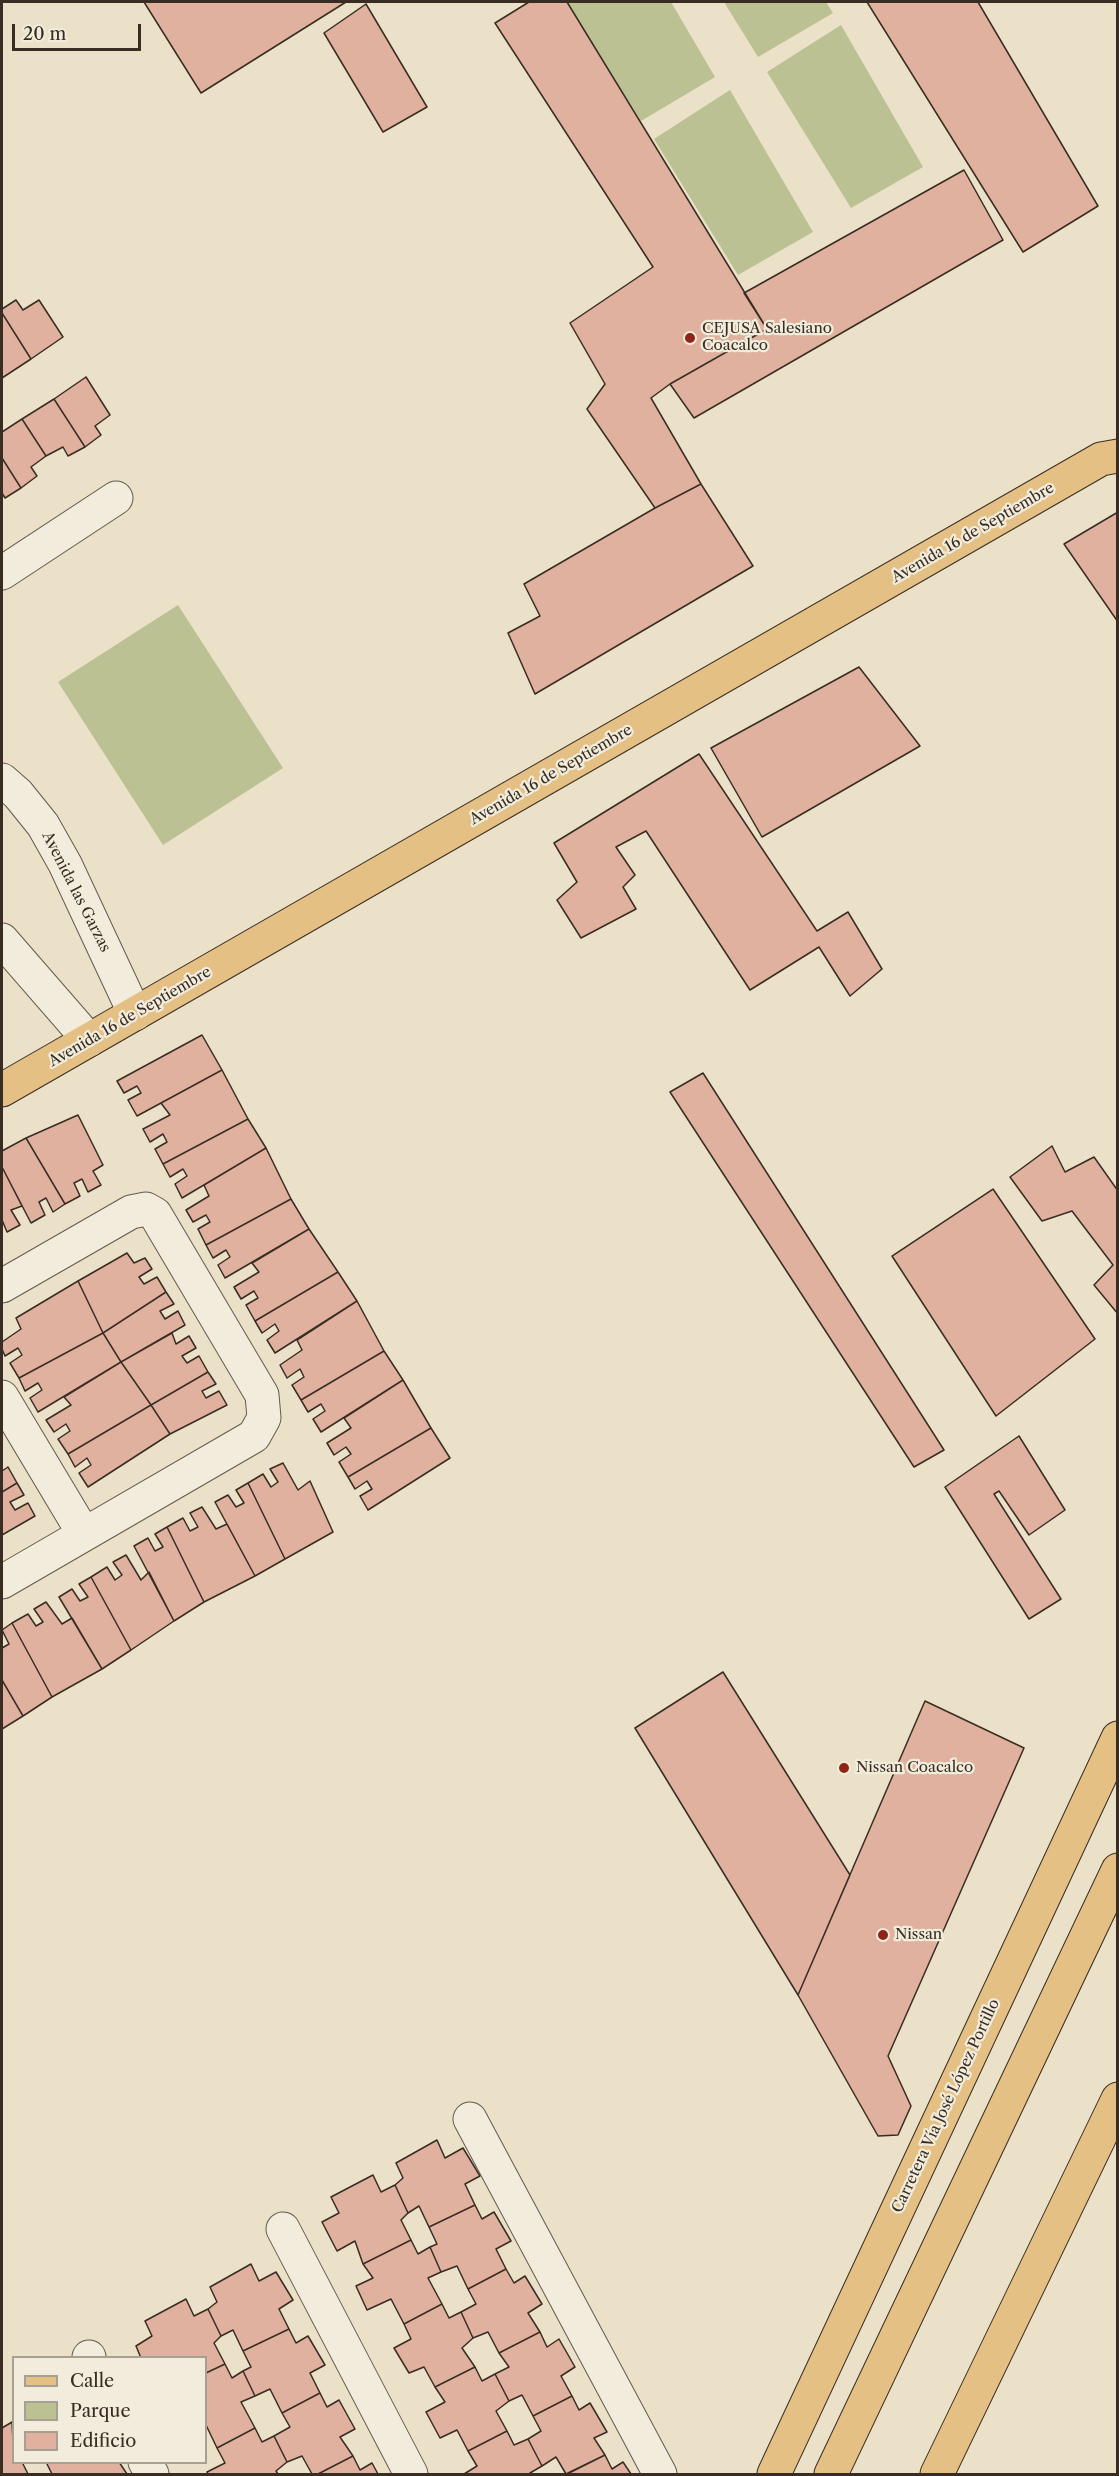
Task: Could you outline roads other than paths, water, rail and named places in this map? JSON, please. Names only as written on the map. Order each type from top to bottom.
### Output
[{"type":"main road","name":"Avenida 16 de Septiembre","points":[[2,1090],[1112,452]]},
{"type":"main road","name":"Carretera Vía José López Portillo","points":[[774,2475],[1118,1738]]},
{"type":"main road","points":[[831,2475],[1118,1869]]},
{"type":"main road","points":[[937,2475],[1118,2099]]},
{"type":"street","points":[[2,573],[116,498]]},
{"type":"street","name":"Avenida las Garzas","points":[[2,780],[18,794],[42,825],[59,854],[135,1014]]},
{"type":"street","points":[[2,940],[89,1040]]},
{"type":"street","points":[[2,1286],[131,1212],[146,1209],[155,1214],[262,1395],[264,1418],[254,1436],[2,1582]]},
{"type":"street","points":[[2,1397],[84,1534]]},
{"type":"street","points":[[470,2119],[660,2475]]},
{"type":"street","points":[[283,2229],[411,2475]]},
{"type":"place","name":"CEJUSA Salesiano Coacalco","points":[[690,338]]},
{"type":"place","name":"Nissan Coacalco","points":[[844,1768]]},
{"type":"place","name":"Nissan","points":[[883,1935]]}]
